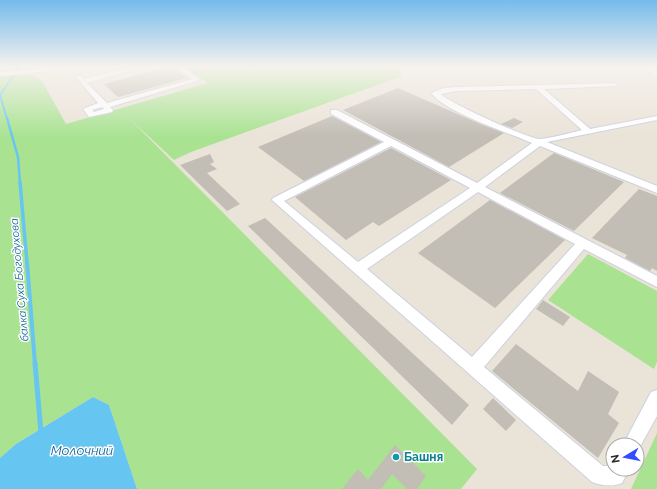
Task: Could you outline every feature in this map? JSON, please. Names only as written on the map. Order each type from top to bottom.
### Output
[{"type":"street","points":[[89,90],[104,105],[160,90]]},
{"type":"street","points":[[446,90],[436,94],[443,101],[468,113],[540,141],[657,190]]},
{"type":"street","points":[[541,90],[589,132]]},
{"type":"street","points":[[334,112],[657,282]]},
{"type":"street","points":[[359,268],[477,187],[540,141],[657,118]]},
{"type":"street","points":[[391,142],[277,200],[359,268],[599,475],[605,475]]},
{"type":"street","points":[[474,368],[583,243]]},
{"type":"street","points":[[636,437],[657,398]]},
{"type":"green space","points":[[0,90],[47,90],[66,124],[184,90],[364,90],[191,152],[174,160],[130,119],[477,469],[461,489],[137,489],[109,405],[93,397],[16,444],[0,458]]},
{"type":"green space","points":[[588,254],[657,291],[657,362],[654,369],[548,300]]},
{"type":"green space","points":[[657,433],[657,489],[631,489],[637,477],[645,477],[645,459]]},
{"type":"water","name":"Молочний","points":[[93,397],[109,405],[137,489],[0,489],[0,458],[16,444]]},
{"type":"building","points":[[110,90],[144,90],[118,97]]},
{"type":"building","points":[[393,90],[402,90],[504,133],[449,167],[343,110]]},
{"type":"building","points":[[332,116],[381,142],[304,181],[258,147]]},
{"type":"building","points":[[514,118],[523,122],[512,128],[501,124]]},
{"type":"building","points":[[391,148],[451,180],[379,226],[373,222],[346,240],[295,197]]},
{"type":"building","points":[[554,153],[624,182],[574,231],[500,193]]},
{"type":"building","points":[[210,154],[214,162],[210,164],[217,169],[207,173],[240,204],[227,211],[180,165]]},
{"type":"building","points":[[639,189],[657,196],[657,271],[652,268],[650,271],[625,258],[627,255],[592,238]]},
{"type":"building","points":[[490,200],[565,240],[495,308],[418,253]]},
{"type":"building","points":[[265,218],[469,405],[452,425],[248,226]]},
{"type":"building","points":[[543,300],[570,317],[563,326],[536,309]]},
{"type":"building","points":[[516,344],[578,391],[588,371],[619,392],[608,414],[619,423],[611,437],[605,437],[605,446],[598,458],[492,371]]},
{"type":"building","points":[[493,398],[516,420],[506,431],[483,409]]},
{"type":"building","name":"Башня","points":[[395,445],[426,476],[417,489],[407,489],[392,474],[381,489],[342,489],[358,469],[368,480]]},
{"type":"waterway","name":"балка Суха Богодухова","points":[[4,90],[0,95],[7,119]]},
{"type":"waterway","name":"балка Суха Богодухова","points":[[7,118],[18,157],[20,183]]},
{"type":"waterway","name":"балка Суха Богодухова","points":[[20,182],[27,263]]},
{"type":"waterway","name":"балка Суха Богодухова","points":[[27,262],[35,364]]},
{"type":"waterway","name":"балка Суха Богодухова","points":[[35,363],[41,433]]},
{"type":"place","name":"Башня","points":[[396,457]]}]
